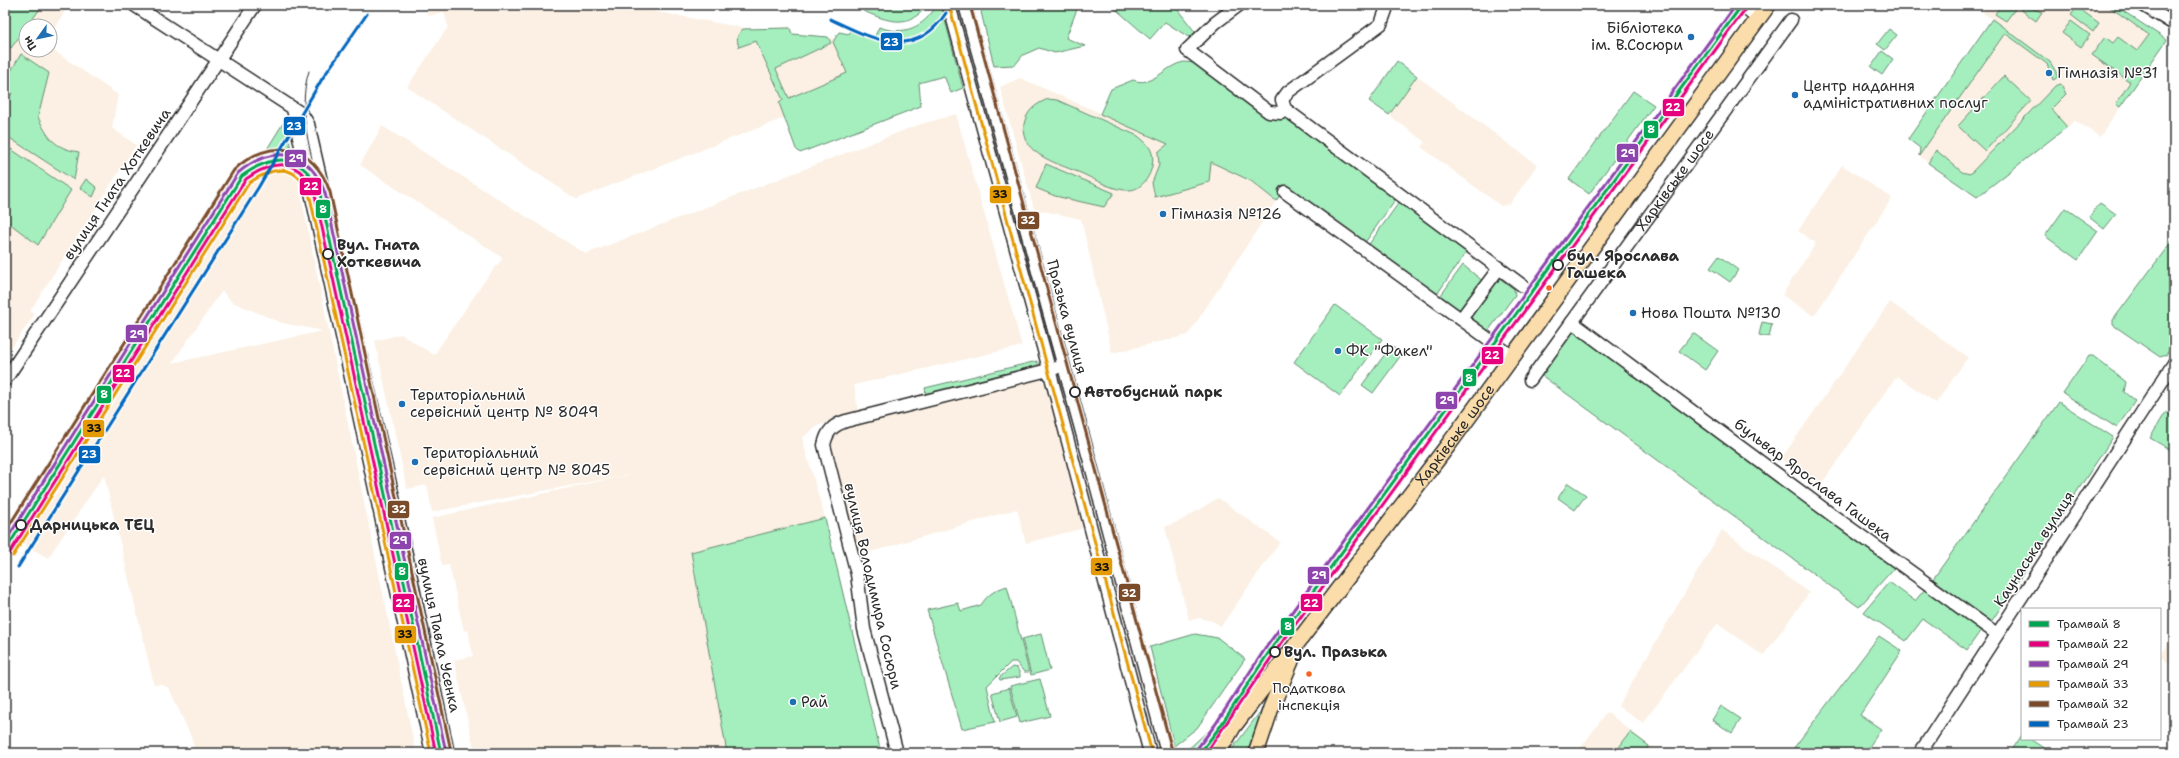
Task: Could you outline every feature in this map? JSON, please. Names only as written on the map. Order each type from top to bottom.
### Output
[{"type":"main road","name":"Харківське шосе","points":[[1218,753],[1233,727],[1449,444],[1768,5]]},
{"type":"main road","name":"Харківське шосе","points":[[1256,753],[1282,682],[1309,629]]},
{"type":"street","name":"вулиця Павла Усенка","points":[[134,5],[304,116],[310,129],[406,554],[448,753]]},
{"type":"street","name":"вулиця Гната Хоткевича","points":[[5,380],[255,5]]},
{"type":"street","name":"Празька вулиця","points":[[949,5],[970,87],[1049,370],[1150,753]]},
{"type":"street","name":"Празька вулиця","points":[[965,5],[1167,753]]},
{"type":"street","points":[[1240,5],[1215,23],[1187,50],[1270,112],[1281,113],[1285,109]]},
{"type":"street","points":[[1383,5],[1386,10],[1381,24],[1288,92],[1282,100],[1285,109],[1523,286]]},
{"type":"street","points":[[1741,5],[1758,19]]},
{"type":"street","points":[[2143,5],[2174,24]]},
{"type":"street","name":"Харківське шосе","points":[[1530,380],[1792,20]]},
{"type":"street","points":[[970,87],[985,82]]},
{"type":"street","name":"вулиця Павла Усенка","points":[[293,110],[432,753]]},
{"type":"street","points":[[1285,192],[1512,356]]},
{"type":"street","points":[[1461,319],[1498,268]]},
{"type":"street","name":"бульвар Ярослава Гашека","points":[[1572,322],[1832,515],[1997,634]]},
{"type":"street","name":"Каунаська вулиця","points":[[1920,753],[2174,363]]},
{"type":"street","name":"вулиця Володимира Сосюри","points":[[897,753],[864,629],[857,574],[824,445],[826,436],[834,425],[846,420],[1063,366]]},
{"type":"shaded area","points":[[5,5],[69,5],[58,22],[58,18],[18,18],[18,58],[58,58],[58,54],[118,95],[112,128],[136,145],[30,311],[35,314],[5,357]]},
{"type":"shaded area","points":[[425,5],[620,5],[750,29],[791,27],[792,33],[833,38],[865,80],[784,118],[576,199],[407,87],[448,27],[444,12],[428,16]]},
{"type":"shaded area","name":"Гімназія №31","points":[[1989,5],[2114,5],[2167,40],[2100,137],[2075,121],[1977,197],[1919,156],[1920,148],[1908,139],[1992,19],[1983,13]]},
{"type":"shaded area","points":[[1417,76],[1537,165],[1510,204],[1501,206],[1421,147],[1425,142],[1389,115]]},
{"type":"shaded area","name":"Гімназія №126","points":[[1020,78],[1233,171],[1251,181],[1276,201],[1188,335],[1112,353],[1081,219],[1034,209],[1000,87]]},
{"type":"shaded area","points":[[956,114],[1022,346],[854,385],[858,412],[817,426],[802,438],[825,518],[691,552],[727,753],[475,753],[454,660],[473,656],[468,630],[464,631],[449,565],[442,566],[432,518],[632,474],[432,512],[427,485],[407,489],[375,341],[401,334],[434,355],[486,279],[503,258],[360,165],[382,126],[586,254],[915,126]]},
{"type":"shaded area","points":[[1842,165],[1892,198],[1814,316],[1782,295],[1816,243],[1798,231]]},
{"type":"shaded area","points":[[278,166],[283,171],[286,168],[297,177],[416,753],[195,753],[192,739],[169,688],[160,684],[154,685],[104,475],[48,558],[20,542],[139,361],[252,175],[254,176],[256,172],[261,170],[266,172],[269,167]],"holes":[[[222,291],[232,302],[282,323],[323,331],[172,363]]]},
{"type":"shaded area","points":[[1890,302],[1968,357],[1936,403],[1897,376],[1820,486],[1781,459]]},
{"type":"shaded area","points":[[1037,376],[1047,385],[1084,528],[1026,543],[1017,509],[857,556],[831,446],[836,432],[845,426]]},
{"type":"shaded area","points":[[1218,498],[1280,542],[1221,626],[1212,621],[1199,618],[1189,620],[1165,527],[1180,521]]},
{"type":"shaded area","points":[[1722,530],[1809,593],[1763,656],[1718,623],[1643,723],[1618,706]]},
{"type":"shaded area","points":[[2174,635],[2174,666],[2161,658]]},
{"type":"shaded area","points":[[1607,712],[1659,753],[1577,753]]},
{"type":"green space","points":[[5,5],[43,5],[33,18],[18,18],[18,39],[11,48],[5,44]]},
{"type":"green space","points":[[851,5],[927,5],[919,14],[910,19],[900,21],[880,18]]},
{"type":"green space","points":[[937,5],[941,5],[963,88],[951,93],[944,76],[919,83],[921,106],[800,153],[796,149],[779,103],[783,100],[756,41],[739,47],[738,42],[738,35],[743,29],[790,28],[792,34],[828,37],[831,43],[776,69],[789,98],[847,73],[833,42],[839,32],[849,34],[851,29],[874,38],[879,27],[888,30],[905,30],[912,28],[926,19]]},
{"type":"green space","points":[[987,5],[1089,5],[1077,9],[1066,38],[1085,46],[1055,53],[1039,48],[1023,55],[1015,65],[994,66],[981,12]]},
{"type":"green space","points":[[1111,5],[1174,5],[1196,33],[1190,38],[1165,22],[1150,39]]},
{"type":"green space","points":[[2001,5],[2018,5],[2006,21],[1995,14]]},
{"type":"green space","points":[[2023,5],[2042,12],[2036,21],[2020,9]]},
{"type":"green space","points":[[2107,5],[2114,5],[2167,40],[2120,107],[2116,104],[2130,82],[2092,55],[2105,37],[2113,43],[2118,37],[2137,51],[2149,35]]},
{"type":"green space","points":[[2077,7],[2099,23],[2093,32],[2071,15]]},
{"type":"green space","points":[[1992,19],[2050,62],[2059,77],[2053,80],[2047,64],[2005,33],[1919,156],[1920,148],[1908,139]]},
{"type":"green space","points":[[2071,21],[2090,35],[2081,47],[2062,33]]},
{"type":"green space","points":[[1889,29],[1897,35],[1885,50],[1877,44]]},
{"type":"green space","points":[[1882,51],[1893,59],[1882,75],[1871,67]]},
{"type":"green space","points":[[19,58],[27,58],[49,73],[38,117],[45,131],[53,141],[63,148],[79,152],[74,180],[5,135],[5,106],[12,93],[5,88],[5,81]]},
{"type":"green space","points":[[1397,61],[1417,76],[1389,115],[1369,101]]},
{"type":"green space","points":[[1184,62],[1195,63],[1285,116],[1397,197],[1364,244],[1282,192],[1276,201],[1251,181],[1211,162],[1209,182],[1155,197],[1152,183],[1159,165],[1158,152],[1168,144],[1100,114],[1111,89],[1133,80],[1140,82],[1153,79],[1171,67]]},
{"type":"green space","points":[[2004,76],[2031,101],[1985,151],[1958,126]]},
{"type":"green space","points":[[2061,84],[2066,94],[2051,109],[2067,127],[1977,197],[1928,163],[1936,150],[1962,172],[1970,174],[2055,86]]},
{"type":"green space","points":[[1633,91],[1654,105],[1589,194],[1569,179]]},
{"type":"green space","points":[[1048,99],[1057,100],[1142,139],[1148,145],[1153,156],[1151,170],[1144,182],[1137,188],[1129,190],[1117,189],[1053,162],[1034,151],[1027,143],[1024,134],[1025,119],[1033,108]]},
{"type":"green space","points":[[285,120],[293,159],[284,156],[276,156],[259,162]]},
{"type":"green space","points":[[5,145],[71,190],[38,245],[5,220]]},
{"type":"green space","points":[[1046,164],[1114,193],[1104,207],[1055,196],[1036,188]]},
{"type":"green space","points":[[86,179],[97,188],[93,197],[80,188]]},
{"type":"green space","points":[[1400,201],[1467,251],[1435,297],[1367,247]]},
{"type":"green space","points":[[2100,203],[2116,214],[2104,229],[2089,217]]},
{"type":"green space","points":[[2065,208],[2098,231],[2078,260],[2045,236]]},
{"type":"green space","points":[[2174,238],[2174,342],[2166,355],[2160,357],[2113,325],[2113,320]]},
{"type":"green space","points":[[1719,256],[1738,270],[1730,282],[1710,268]]},
{"type":"green space","points":[[1463,265],[1484,282],[1463,311],[1457,312],[1438,299]]},
{"type":"green space","points":[[1498,277],[1514,289],[1515,295],[1489,330],[1485,333],[1469,322],[1467,314]]},
{"type":"green space","name":"ФК \"Факел\"","points":[[1335,305],[1382,339],[1340,396],[1294,362]]},
{"type":"green space","points":[[1762,322],[1772,324],[1769,337],[1759,335]]},
{"type":"green space","points":[[1574,329],[1895,567],[1859,607],[1541,375]]},
{"type":"green space","points":[[1693,333],[1718,351],[1705,370],[1679,351]]},
{"type":"green space","points":[[1391,346],[1402,354],[1373,393],[1362,385]]},
{"type":"green space","points":[[2089,356],[2093,356],[2126,382],[2124,392],[2135,401],[2117,428],[2063,393]]},
{"type":"green space","points":[[1037,361],[1039,367],[926,394],[925,388]]},
{"type":"green space","points":[[2059,402],[2113,437],[1991,622],[1933,579]]},
{"type":"green space","points":[[2166,412],[2174,418],[2174,452],[2150,438]]},
{"type":"green space","points":[[1568,483],[1586,495],[1575,510],[1558,498]]},
{"type":"green space","points":[[825,518],[881,753],[727,753],[691,552]]},
{"type":"green space","points":[[1889,582],[1915,601],[1925,589],[1981,630],[1967,650],[1923,619],[1906,641],[1864,612]]},
{"type":"green space","points":[[1007,586],[1029,672],[1024,672],[1016,662],[1011,662],[987,686],[995,722],[962,729],[927,610],[958,603],[961,611],[981,605],[992,593]]},
{"type":"green space","points":[[1041,634],[1050,670],[1031,675],[1022,639]]},
{"type":"green space","points":[[1195,634],[1218,638],[1245,659],[1197,728],[1174,746],[1150,647]]},
{"type":"green space","points":[[1879,636],[1902,651],[1860,715],[1881,729],[1865,753],[1790,753]]},
{"type":"green space","points":[[1012,667],[1017,668],[1020,677],[1000,680],[999,678]]},
{"type":"green space","points":[[1040,679],[1050,716],[1020,723],[1010,686]]},
{"type":"green space","points":[[1009,688],[1017,717],[1000,722],[992,693]]},
{"type":"green space","points":[[1721,706],[1741,719],[1732,733],[1712,720]]},
{"type":"green space","points":[[1263,708],[1247,753],[1229,753]]},
{"type":"green space","points":[[1209,730],[1212,732],[1198,753],[1184,753]]},
{"type":"green space","points":[[1630,732],[1649,746],[1644,753],[1615,753]]},
{"type":"green space","points":[[2021,736],[2021,740],[2032,740],[2051,753],[2010,753]]},
{"type":"tram line","name":"32","points":[[970,5],[1172,750]]},
{"type":"tram line","name":"29","points":[[1196,750],[1215,725],[1267,646],[1736,5]]},
{"type":"tram line","name":"8","points":[[1200,753],[1219,728],[1271,649],[1742,5]]},
{"type":"tram line","name":"33","points":[[950,8],[1152,753]]},
{"type":"tram line","name":"22","points":[[1206,753],[1275,652],[1746,8]]},
{"type":"tram line","name":"23","points":[[830,19],[877,39],[892,42],[907,42],[920,37],[934,28],[946,13]]},
{"type":"tram line","name":"23","points":[[18,567],[258,188],[322,79],[367,14]]},
{"type":"tram line","points":[[309,71],[305,86],[305,117],[320,194]]},
{"type":"tram line","name":"32","points":[[5,532],[234,170],[248,159],[262,152],[276,149],[290,150],[302,155],[313,164],[323,176],[330,192],[451,751]]},
{"type":"tram line","name":"29","points":[[5,542],[238,173],[251,164],[264,158],[277,155],[289,156],[300,160],[310,167],[318,178],[325,193],[446,752]]},
{"type":"tram line","name":"8","points":[[5,551],[242,176],[254,168],[277,160],[297,164],[306,171],[313,180],[320,194],[441,753]]},
{"type":"tram line","name":"22","points":[[9,554],[246,179],[267,167],[286,165],[295,168],[303,174],[315,195],[436,753]]},
{"type":"tram line","name":"33","points":[[13,556],[249,183],[259,177],[277,170],[285,170],[293,173],[305,186],[310,197],[431,753]]},
{"type":"place","name":"Бібліотека ім. В.Сосюри","points":[[1691,37]]},
{"type":"place","name":"Гімназія №31","points":[[2049,73]]},
{"type":"place","name":"Центр надання адміністративних послуг","points":[[1795,95]]},
{"type":"place","name":"Гімназія №126","points":[[1163,214]]},
{"type":"place","name":"Вул. Гната Хоткевича","points":[[328,254]]},
{"type":"place","name":"бул. Ярослава Гашека","points":[[1558,265]]},
{"type":"place","name":"Нова Пошта №130","points":[[1633,313]]},
{"type":"place","name":"ФК \"Факел\"","points":[[1338,351]]},
{"type":"place","name":"Автобусний парк","points":[[1075,392]]},
{"type":"place","name":"Територіальний сервісний центр № 8049","points":[[402,404]]},
{"type":"place","name":"Територіальний сервісний центр № 8045","points":[[415,462]]},
{"type":"place","name":"Дарницька ТЕЦ","points":[[21,525]]},
{"type":"place","name":"Вул. Празька","points":[[1275,652]]},
{"type":"place","name":"Податкова інспекція","points":[[1309,674]]},
{"type":"place","name":"Рай","points":[[793,702]]}]
